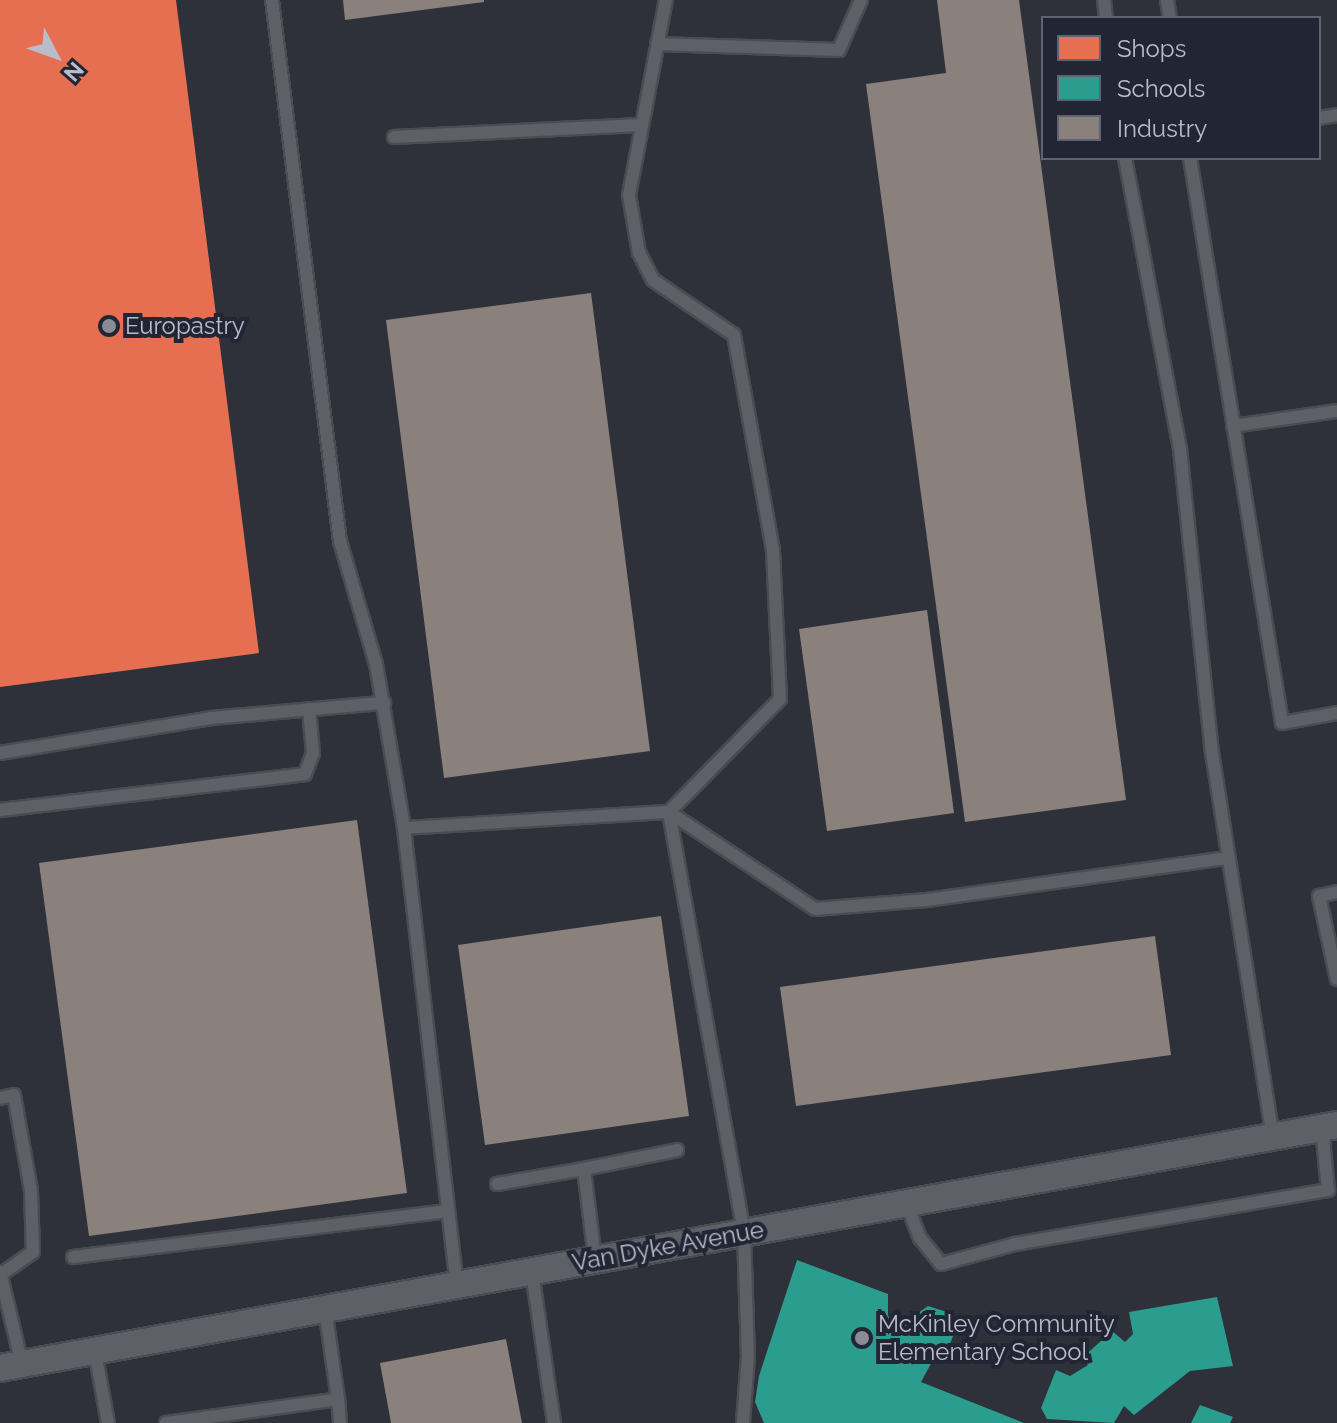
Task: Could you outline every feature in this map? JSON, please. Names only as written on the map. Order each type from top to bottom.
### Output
[{"type":"street","name":"Van Dyke Avenue","points":[[11,1366],[1330,1126]]},
{"type":"lane","points":[[272,0],[340,541],[384,703],[404,828],[457,1286]]},
{"type":"lane","points":[[666,0],[629,195],[639,253],[653,280],[734,335],[744,368],[773,550],[780,699],[669,812]]},
{"type":"lane","points":[[657,44],[839,50],[861,0]]},
{"type":"lane","points":[[394,137],[640,125]]},
{"type":"lane","points":[[1125,160],[1180,449],[1227,858],[1273,1137]]},
{"type":"lane","points":[[1190,160],[1282,723],[1337,713]]},
{"type":"lane","points":[[1233,426],[1337,411]]},
{"type":"lane","points":[[0,753],[211,718],[384,703]]},
{"type":"lane","points":[[0,810],[305,774],[313,753],[309,709]]},
{"type":"lane","points":[[404,828],[669,812],[815,909],[927,900],[1227,858]]},
{"type":"lane","points":[[669,812],[744,1232],[748,1356],[743,1423]]},
{"type":"lane","points":[[1337,892],[1319,896],[1335,955],[1337,979]]},
{"type":"lane","points":[[0,1098],[14,1095],[31,1190],[33,1252],[1,1273],[11,1366]]},
{"type":"lane","points":[[906,1202],[920,1238],[941,1264],[1015,1244],[1328,1190],[1330,1126]]},
{"type":"lane","points":[[497,1184],[677,1150]]},
{"type":"lane","points":[[584,1169],[595,1259]]},
{"type":"lane","points":[[73,1257],[448,1211]]},
{"type":"lane","points":[[532,1272],[554,1423]]},
{"type":"lane","points":[[325,1309],[340,1423]]},
{"type":"lane","points":[[95,1351],[108,1423]]},
{"type":"lane","points":[[166,1423],[338,1399]]},
{"type":"building: Shops","name":"Europastry","points":[[0,0],[176,0],[259,653],[0,687]]},
{"type":"building: Schools","name":"McKinley Community Elementary School","points":[[797,1260],[888,1294],[888,1316],[901,1325],[928,1306],[950,1313],[956,1328],[949,1347],[934,1358],[921,1382],[1024,1423],[764,1423],[755,1402],[759,1376]]},
{"type":"building: Schools","name":"McKinley Community Elementary School","points":[[1217,1297],[1233,1366],[1190,1371],[1134,1415],[1124,1406],[1114,1423],[1047,1419],[1041,1408],[1056,1370],[1070,1376],[1088,1365],[1081,1359],[1112,1331],[1125,1342],[1133,1334],[1129,1312]]},
{"type":"building: Schools","points":[[1200,1405],[1233,1417],[1230,1423],[1191,1423]]},
{"type":"building: Industry","points":[[343,0],[484,0],[484,2],[345,20]]},
{"type":"building: Industry","points":[[937,0],[1019,0],[1126,800],[965,822],[866,84],[946,73]]},
{"type":"building: Industry","points":[[591,293],[650,751],[444,778],[386,320]]},
{"type":"building: Industry","points":[[927,610],[954,813],[827,831],[799,629]]},
{"type":"building: Industry","points":[[357,820],[407,1193],[89,1236],[39,863]]},
{"type":"building: Industry","points":[[661,916],[689,1116],[485,1145],[458,945]]},
{"type":"building: Industry","points":[[1155,936],[1171,1055],[796,1106],[780,987]]},
{"type":"building: Industry","points":[[506,1339],[522,1423],[391,1423],[380,1363]]},
{"type":"place","name":"Europastry","points":[[109,326]]},
{"type":"place","name":"McKinley Community Elementary School","points":[[862,1338]]}]
